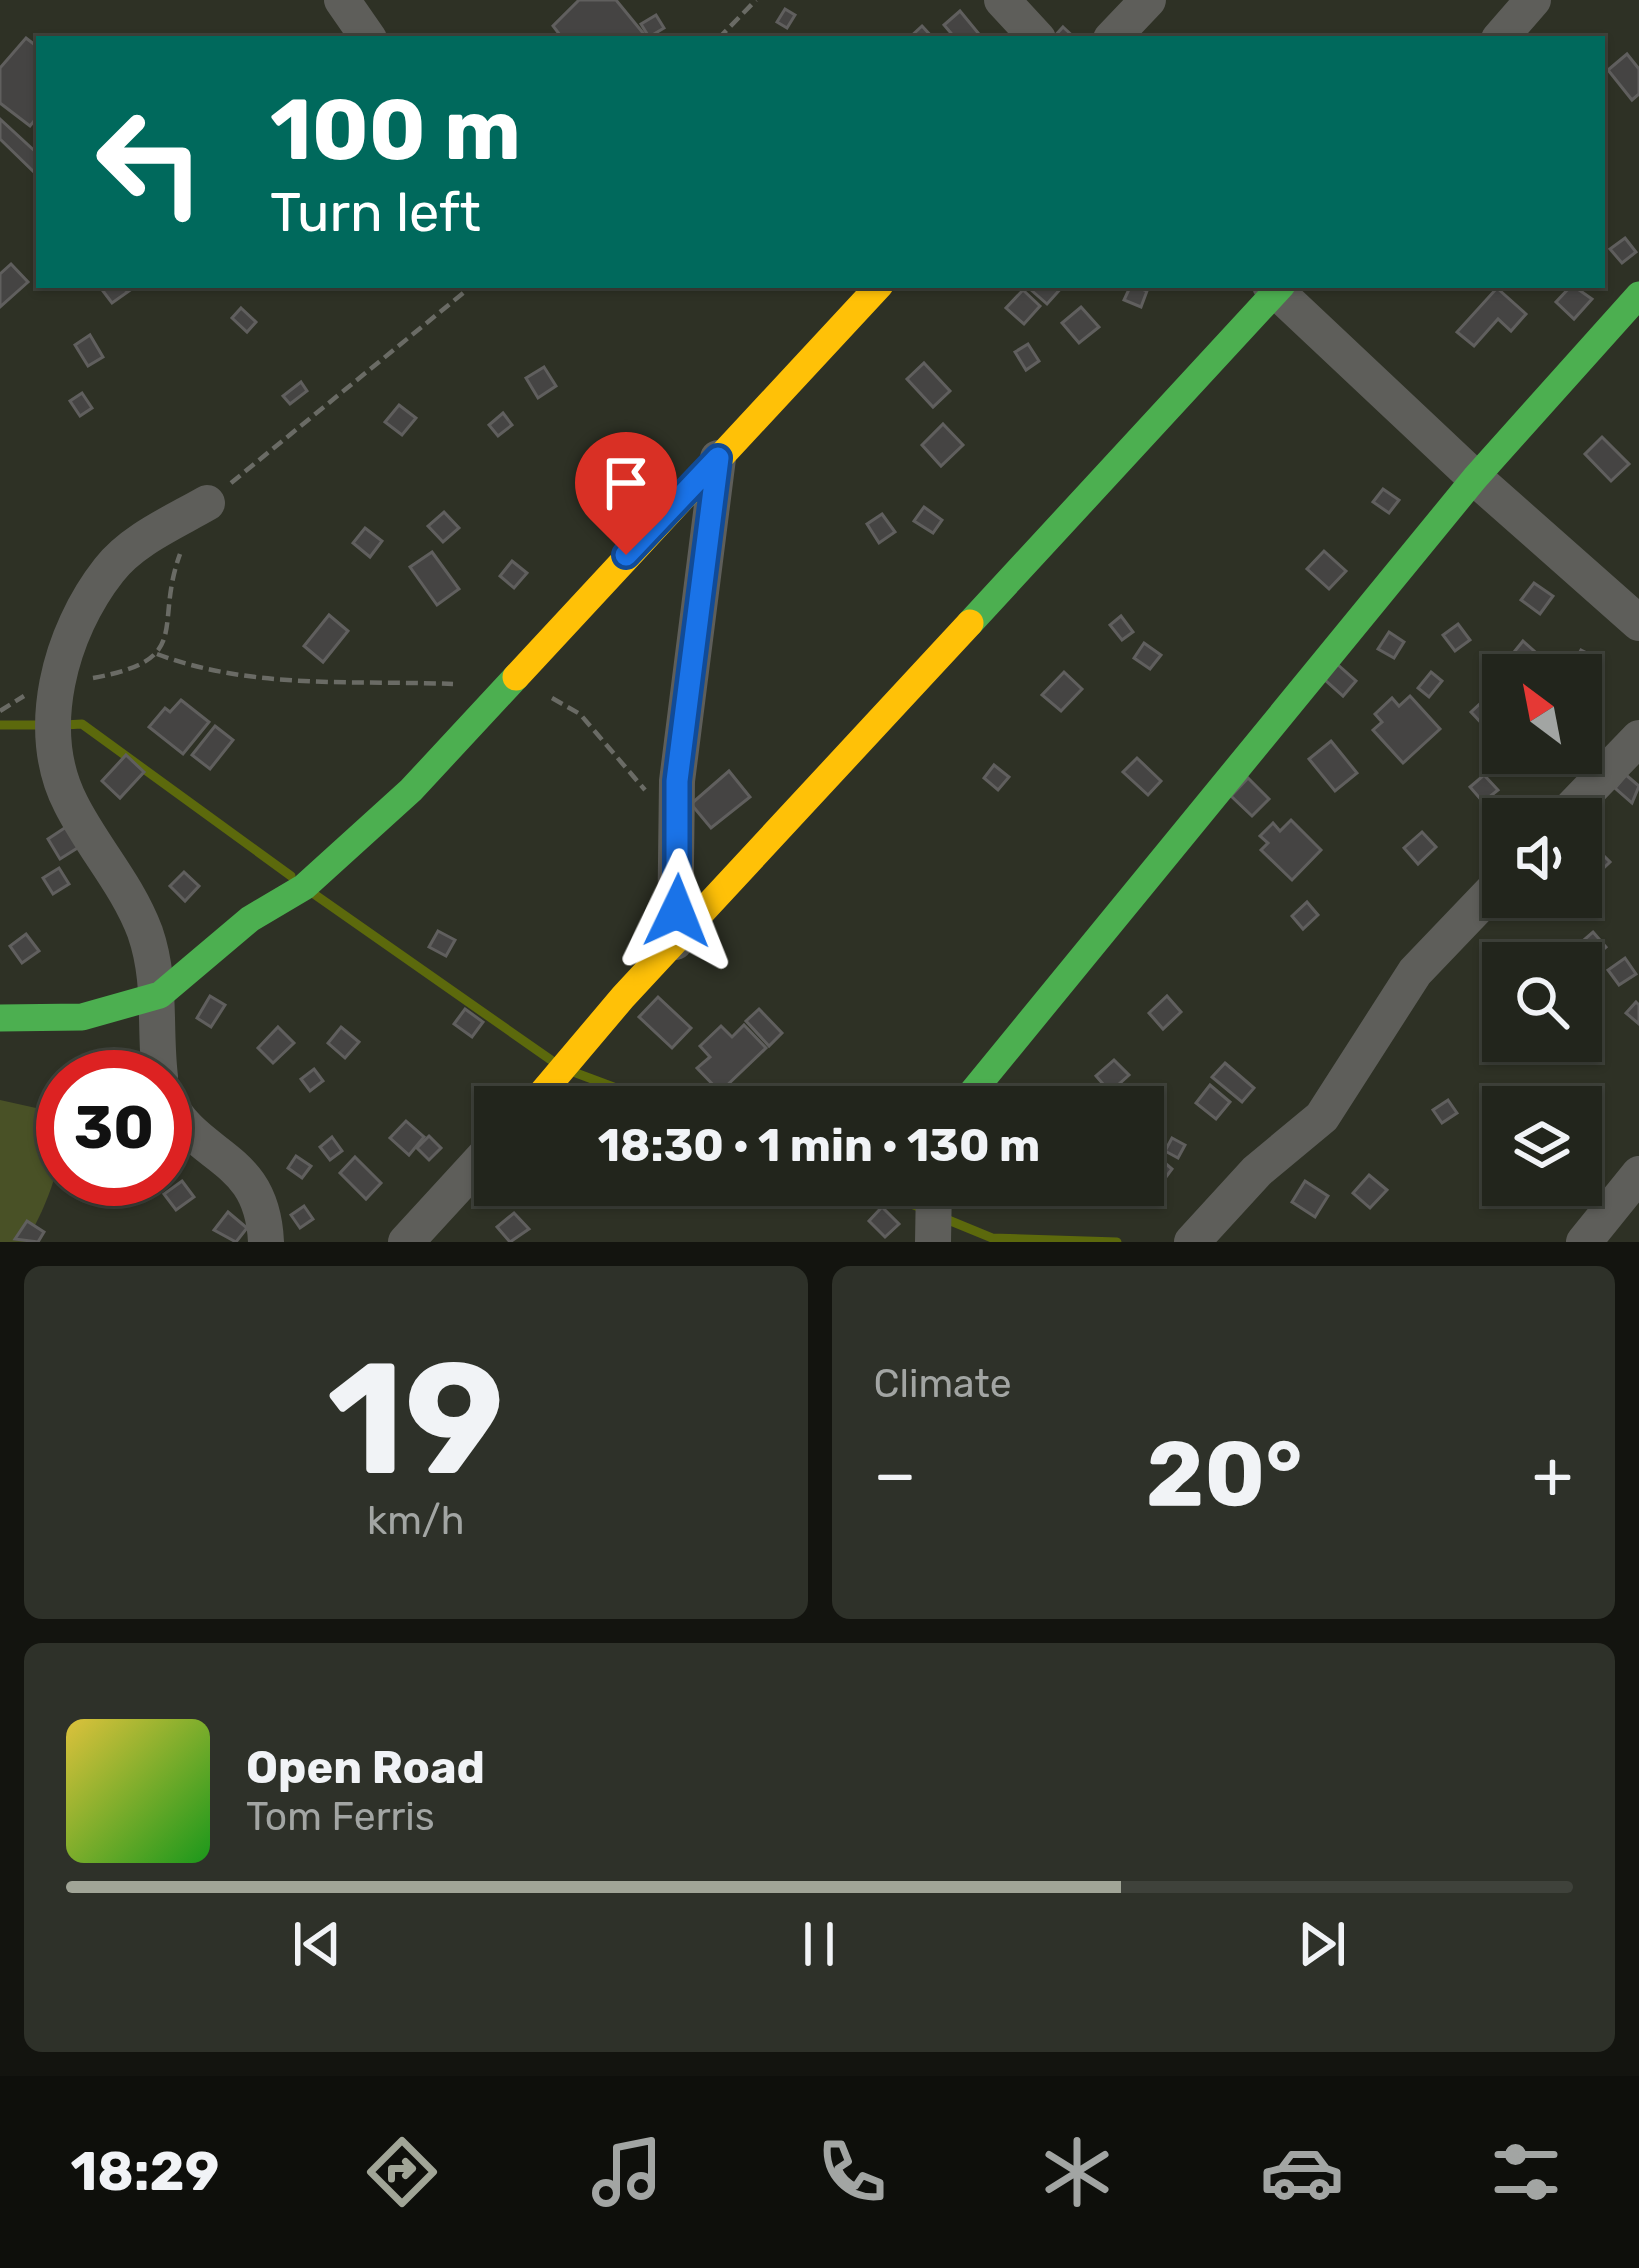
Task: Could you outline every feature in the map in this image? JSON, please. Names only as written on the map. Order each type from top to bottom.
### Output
[{"type":"street","points":[[341,0],[367,36]]},
{"type":"street","points":[[1002,0],[1036,36]]},
{"type":"street","points":[[1115,36],[1148,0]]},
{"type":"street","points":[[1502,36],[1533,0]]},
{"type":"street","points":[[0,1018],[82,1017],[160,995],[250,919],[304,887],[411,790],[877,288]]},
{"type":"street","points":[[548,1086],[1275,288]]},
{"type":"street","points":[[1277,288],[1475,478],[1639,623]]},
{"type":"street","points":[[977,1086],[1475,478],[1639,295]]},
{"type":"street","points":[[675,942],[684,708],[718,458]]},
{"type":"street","points":[[160,1050],[160,995],[144,931],[101,848],[70,803],[51,725],[62,666],[81,615],[110,568],[152,534],[207,503]]},
{"type":"street","points":[[1582,798],[1639,738]]},
{"type":"street","points":[[1192,1242],[1257,1171],[1322,1117],[1415,972],[1482,902]]},
{"type":"street","points":[[192,1130],[246,1177],[260,1197],[266,1242]]},
{"type":"street","points":[[406,1242],[474,1168]]},
{"type":"street","points":[[1584,1242],[1639,1174]]},
{"type":"street","points":[[933,1242],[934,1206]]},
{"type":"path","points":[[721,36],[755,0]]},
{"type":"path","points":[[157,654],[195,668],[303,683],[505,684],[563,702],[580,714],[679,839]]},
{"type":"green space","points":[[0,1100],[36,1108],[36,1206],[44,1206],[26,1242],[0,1242]]},
{"type":"building","points":[[579,0],[616,0],[646,36],[561,36],[553,26]]},
{"type":"building","points":[[785,9],[795,15],[787,28],[777,22]]},
{"type":"building","points":[[960,11],[979,34],[953,36],[944,25]]},
{"type":"building","points":[[656,15],[664,28],[648,36],[641,24]]},
{"type":"building","points":[[922,26],[931,36],[911,36]]},
{"type":"building","points":[[26,38],[36,46],[36,119],[30,126],[0,103],[0,68]]},
{"type":"building","points":[[1627,54],[1639,69],[1639,94],[1632,100],[1608,70]]},
{"type":"building","points":[[0,119],[36,152],[35,173],[0,139]]},
{"type":"building","points":[[1625,238],[1636,252],[1622,263],[1610,249]]},
{"type":"building","points":[[11,264],[28,282],[0,307],[0,274]]},
{"type":"building","points":[[120,288],[129,291],[112,303],[103,291]]},
{"type":"building","points":[[1031,288],[1061,288],[1047,304]]},
{"type":"building","points":[[1130,288],[1147,291],[1141,307],[1124,300]]},
{"type":"building","points":[[1497,288],[1526,314],[1511,331],[1498,319],[1474,346],[1457,332]]},
{"type":"building","points":[[1569,288],[1592,299],[1574,319],[1556,302]]},
{"type":"building","points":[[1023,290],[1040,306],[1024,324],[1006,308]]},
{"type":"building","points":[[1081,307],[1099,327],[1079,343],[1062,323]]},
{"type":"building","points":[[241,308],[256,322],[247,332],[232,318]]},
{"type":"building","points":[[90,335],[103,357],[88,366],[75,345]]},
{"type":"building","points":[[1028,344],[1039,361],[1026,370],[1015,352]]},
{"type":"building","points":[[924,363],[950,391],[933,407],[907,379]]},
{"type":"building","points":[[544,367],[556,386],[538,398],[526,378]]},
{"type":"building","points":[[301,382],[307,391],[290,404],[283,396]]},
{"type":"building","points":[[82,393],[92,408],[80,416],[70,401]]},
{"type":"building","points":[[399,405],[416,418],[402,435],[385,422]]},
{"type":"building","points":[[503,413],[512,425],[498,436],[489,425]]},
{"type":"building","points":[[943,424],[963,445],[941,466],[922,445]]},
{"type":"building","points":[[1602,437],[1629,464],[1611,481],[1585,454]]},
{"type":"building","points":[[1383,489],[1399,500],[1389,513],[1373,502]]},
{"type":"building","points":[[924,507],[942,520],[933,533],[914,521]]},
{"type":"building","points":[[444,512],[459,528],[443,542],[428,526]]},
{"type":"building","points":[[882,514],[895,532],[879,543],[867,524]]},
{"type":"building","points":[[365,528],[382,541],[370,557],[353,543]]},
{"type":"building","points":[[1324,551],[1346,571],[1329,589],[1307,569]]},
{"type":"building","points":[[432,552],[459,589],[437,605],[410,567]]},
{"type":"building","points":[[512,561],[527,573],[514,588],[500,576]]},
{"type":"building","points":[[1534,583],[1553,596],[1540,614],[1521,600]]},
{"type":"building","points":[[329,615],[348,631],[323,662],[304,646]]},
{"type":"building","points":[[1121,616],[1133,632],[1122,640],[1110,625]]},
{"type":"building","points":[[1458,624],[1470,640],[1455,651],[1443,635]]},
{"type":"building","points":[[1389,632],[1404,642],[1394,658],[1378,649]]},
{"type":"building","points":[[1523,641],[1538,654],[1512,654]]},
{"type":"building","points":[[1144,643],[1161,655],[1150,669],[1134,658]]},
{"type":"building","points":[[1337,664],[1356,681],[1343,696],[1324,679]]},
{"type":"building","points":[[1064,672],[1082,689],[1061,711],[1042,695]]},
{"type":"building","points":[[1431,672],[1442,681],[1429,697],[1418,688]]},
{"type":"building","points":[[1410,696],[1440,729],[1403,763],[1373,730],[1382,722],[1375,714],[1392,698],[1399,706]]},
{"type":"building","points":[[181,700],[209,722],[183,754],[149,727],[165,708],[170,712]]},
{"type":"building","points":[[1482,702],[1482,724],[1471,712]]},
{"type":"building","points":[[215,726],[233,740],[210,769],[192,755]]},
{"type":"building","points":[[1331,741],[1357,773],[1335,791],[1309,759]]},
{"type":"building","points":[[126,755],[144,772],[120,798],[102,781]]},
{"type":"building","points":[[1137,758],[1161,781],[1148,795],[1123,772]]},
{"type":"building","points":[[994,765],[1009,777],[998,790],[984,778]]},
{"type":"building","points":[[729,771],[750,797],[711,828],[691,804]]},
{"type":"building","points":[[1484,775],[1498,790],[1482,801],[1470,787]]},
{"type":"building","points":[[1626,775],[1639,786],[1632,803],[1615,788]]},
{"type":"building","points":[[1248,778],[1269,799],[1252,816],[1231,796]]},
{"type":"building","points":[[1291,820],[1321,850],[1292,880],[1261,850],[1268,843],[1260,836],[1273,823],[1280,831]]},
{"type":"building","points":[[66,827],[79,847],[60,859],[48,839]]},
{"type":"building","points":[[1422,832],[1436,847],[1418,864],[1404,848]]},
{"type":"building","points":[[59,868],[69,884],[53,894],[43,878]]},
{"type":"building","points":[[184,872],[199,886],[185,901],[170,886]]},
{"type":"building","points":[[1307,902],[1318,915],[1303,929],[1292,916]]},
{"type":"building","points":[[438,931],[455,940],[446,956],[429,947]]},
{"type":"building","points":[[1593,932],[1602,942],[1581,942]]},
{"type":"building","points":[[26,934],[39,951],[22,963],[10,946]]},
{"type":"building","points":[[1625,958],[1636,974],[1619,985],[1608,970]]},
{"type":"building","points":[[210,996],[225,1005],[211,1027],[197,1018]]},
{"type":"building","points":[[1167,996],[1181,1012],[1163,1029],[1149,1013]]},
{"type":"building","points":[[658,997],[691,1028],[672,1048],[639,1017]]},
{"type":"building","points":[[1636,1002],[1639,1005],[1639,1024],[1626,1013]]},
{"type":"building","points":[[465,1009],[483,1022],[472,1037],[454,1024]]},
{"type":"building","points":[[759,1009],[782,1033],[769,1046],[746,1021]]},
{"type":"building","points":[[744,1025],[766,1048],[726,1086],[714,1086],[697,1068],[710,1057],[700,1046],[721,1026],[732,1037]]},
{"type":"building","points":[[278,1027],[294,1043],[273,1063],[258,1048]]},
{"type":"building","points":[[341,1027],[359,1042],[345,1058],[328,1043]]},
{"type":"building","points":[[1114,1060],[1129,1075],[1117,1086],[1105,1086],[1096,1076]]},
{"type":"building","points":[[1225,1063],[1254,1088],[1242,1102],[1212,1077]]},
{"type":"building","points":[[314,1069],[323,1081],[310,1091],[301,1079]]},
{"type":"building","points":[[1210,1085],[1230,1102],[1216,1119],[1196,1103]]},
{"type":"building","points":[[1448,1100],[1457,1113],[1442,1123],[1433,1110]]},
{"type":"building","points":[[406,1121],[424,1137],[409,1155],[390,1138]]},
{"type":"building","points":[[429,1136],[441,1148],[429,1160],[417,1148]]},
{"type":"building","points":[[332,1137],[342,1151],[330,1160],[320,1147]]},
{"type":"building","points":[[1172,1138],[1185,1145],[1178,1158],[1165,1151]]},
{"type":"building","points":[[296,1156],[311,1166],[302,1178],[288,1168]]},
{"type":"building","points":[[355,1157],[381,1183],[366,1199],[340,1173]]},
{"type":"building","points":[[1369,1175],[1387,1190],[1370,1208],[1353,1193]]},
{"type":"building","points":[[1305,1181],[1328,1196],[1315,1217],[1292,1202]]},
{"type":"building","points":[[304,1206],[313,1219],[300,1228],[291,1215]]},
{"type":"building","points":[[882,1207],[899,1224],[885,1237],[869,1221]]},
{"type":"building","points":[[228,1212],[247,1228],[236,1242],[214,1230]]},
{"type":"building","points":[[514,1213],[529,1229],[510,1242],[497,1227]]},
{"type":"building","points":[[27,1221],[44,1232],[38,1242],[15,1239]]},
{"type":"waterway","points":[[64,725],[82,724],[291,876]]},
{"type":"waterway","points":[[0,725],[47,725]]},
{"type":"waterway","points":[[314,894],[551,1060]]},
{"type":"waterway","points":[[576,1073],[611,1086]]},
{"type":"waterway","points":[[916,1206],[926,1210]]},
{"type":"waterway","points":[[941,1217],[992,1238],[1117,1242]]},
{"type":"traffic: fast","points":[[970,623],[1279,288]]},
{"type":"traffic: fast","points":[[977,1086],[1475,478],[1639,295]]},
{"type":"traffic: fast","points":[[0,1018],[82,1017],[160,995],[250,919],[304,887],[411,790],[516,677]]},
{"type":"traffic: slow","points":[[516,677],[877,288]]},
{"type":"traffic: slow","points":[[548,1086],[623,997],[970,623]]},
{"type":"route","points":[[626,555],[718,458],[677,781],[677,911]]}]
